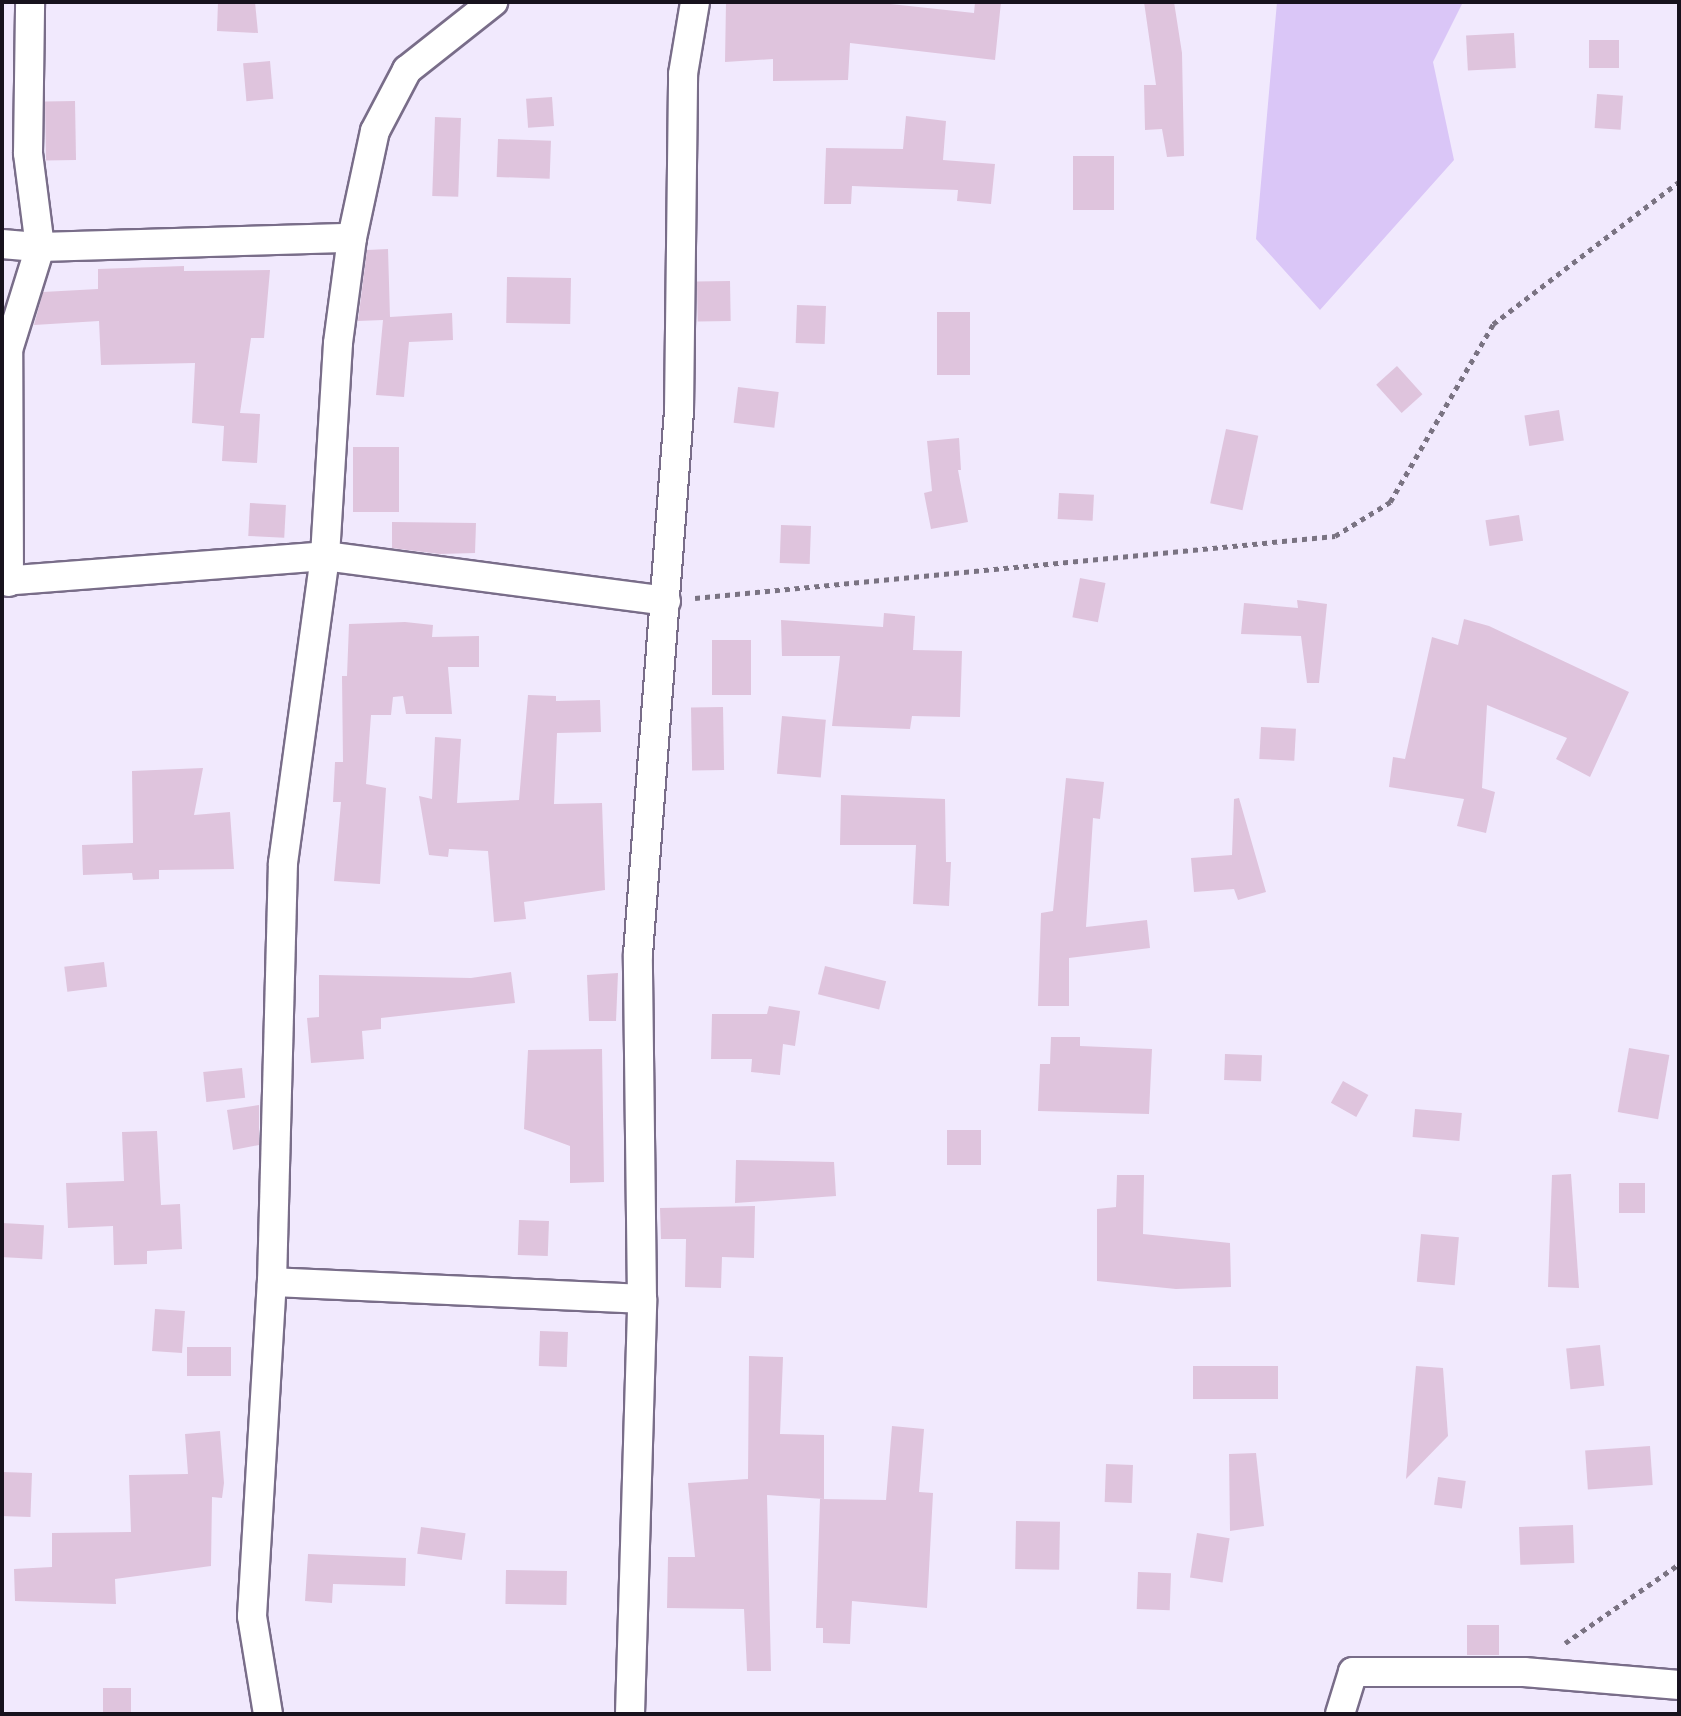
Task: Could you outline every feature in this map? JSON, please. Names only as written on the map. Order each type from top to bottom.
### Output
[{"type":"street","points":[[30,2],[28,153],[40,247],[8,350],[5,582],[325,556],[666,601]]},
{"type":"street","points":[[268,1714],[253,1616],[272,1282],[283,863],[325,556],[338,343],[352,238],[374,131],[407,70],[493,2]]},
{"type":"street","points":[[630,1714],[642,1300],[638,954],[679,411],[683,74],[695,2]]},
{"type":"street","points":[[2,244],[40,247],[352,238]]},
{"type":"street","points":[[272,1282],[642,1300]]},
{"type":"street","points":[[1340,1714],[1353,1672],[1524,1672],[1679,1685]]},
{"type":"path","points":[[666,601],[1335,536],[1390,502],[1493,324],[1679,182]]},
{"type":"path","points":[[1524,1672],[1679,1564]]},
{"type":"shaded area","points":[[1277,2],[1463,2],[1433,62],[1454,160],[1320,310],[1256,239]]},
{"type":"building","points":[[218,2],[255,2],[258,33],[217,31]]},
{"type":"building","points":[[726,2],[872,2],[974,13],[975,2],[1001,2],[995,60],[850,43],[848,80],[773,81],[773,59],[725,62]]},
{"type":"building","points":[[1144,2],[1174,2],[1182,53],[1184,156],[1167,157],[1162,129],[1145,130],[1144,85],[1156,85]]},
{"type":"building","points":[[1514,33],[1516,68],[1468,70],[1466,36]]},
{"type":"building","points":[[1589,40],[1619,40],[1619,68],[1589,68]]},
{"type":"building","points":[[270,61],[273,99],[246,101],[243,63]]},
{"type":"building","points":[[1597,94],[1623,96],[1621,130],[1595,128]]},
{"type":"building","points":[[552,97],[554,126],[528,128],[526,99]]},
{"type":"building","points":[[75,101],[76,160],[46,161],[45,102]]},
{"type":"building","points":[[906,116],[946,121],[943,160],[995,164],[991,204],[957,201],[958,190],[852,186],[851,204],[824,204],[826,148],[903,149]]},
{"type":"building","points":[[435,117],[461,118],[458,197],[432,196]]},
{"type":"building","points":[[498,139],[551,141],[550,179],[497,177]]},
{"type":"building","points":[[1073,156],[1114,156],[1114,210],[1073,210]]},
{"type":"building","points":[[388,249],[390,317],[452,313],[453,340],[409,342],[404,397],[376,395],[383,320],[358,321],[367,250]]},
{"type":"building","points":[[184,266],[184,271],[270,270],[264,338],[251,338],[240,413],[260,414],[257,463],[222,461],[224,426],[192,423],[195,363],[101,365],[99,321],[34,325],[43,292],[98,289],[98,269]]},
{"type":"building","points":[[507,277],[571,278],[570,324],[506,323]]},
{"type":"building","points":[[730,281],[731,321],[698,322],[697,282]]},
{"type":"building","points":[[797,305],[826,306],[825,344],[796,343]]},
{"type":"building","points":[[937,312],[970,312],[970,375],[937,375]]},
{"type":"building","points":[[1397,366],[1422,394],[1402,413],[1376,385]]},
{"type":"building","points":[[738,387],[779,392],[774,428],[734,423]]},
{"type":"building","points":[[1559,410],[1564,441],[1529,446],[1524,415]]},
{"type":"building","points":[[1226,429],[1258,436],[1242,510],[1210,503]]},
{"type":"building","points":[[959,438],[961,470],[958,470],[968,522],[931,529],[924,493],[932,491],[927,441]]},
{"type":"building","points":[[353,447],[399,447],[399,512],[353,512]]},
{"type":"building","points":[[1059,493],[1094,495],[1093,521],[1058,519]]},
{"type":"building","points":[[250,503],[286,505],[284,538],[248,536]]},
{"type":"building","points":[[1519,515],[1523,541],[1489,546],[1485,520]]},
{"type":"building","points":[[392,522],[476,523],[475,553],[440,554],[392,548]]},
{"type":"building","points":[[781,525],[811,526],[810,564],[780,563]]},
{"type":"building","points":[[1080,578],[1106,583],[1098,622],[1072,617]]},
{"type":"building","points":[[1297,600],[1327,604],[1319,683],[1307,683],[1301,636],[1241,634],[1244,603],[1298,608]]},
{"type":"building","points":[[884,613],[915,616],[913,650],[962,651],[960,717],[912,716],[910,729],[832,726],[840,656],[782,656],[781,620],[883,627]]},
{"type":"building","points":[[1464,619],[1489,626],[1629,692],[1590,777],[1556,759],[1567,738],[1487,705],[1482,788],[1495,792],[1486,833],[1457,826],[1464,799],[1389,787],[1393,757],[1405,759],[1432,637],[1458,645]]},
{"type":"building","points":[[405,622],[433,625],[432,637],[479,636],[479,667],[448,667],[452,714],[406,714],[403,696],[393,697],[391,715],[371,715],[366,784],[386,788],[380,884],[334,881],[341,802],[333,802],[335,762],[343,762],[342,676],[347,676],[349,624]]},
{"type":"building","points":[[712,640],[751,640],[751,695],[712,695]]},
{"type":"building","points":[[528,695],[556,696],[556,701],[600,700],[601,732],[557,733],[554,804],[602,803],[605,890],[524,902],[526,919],[494,922],[488,851],[449,849],[448,857],[429,855],[419,796],[432,799],[435,737],[461,739],[457,803],[519,800]]},
{"type":"building","points":[[723,707],[724,770],[692,771],[691,708]]},
{"type":"building","points":[[782,716],[826,720],[821,778],[777,774]]},
{"type":"building","points":[[1261,727],[1296,729],[1294,761],[1259,759]]},
{"type":"building","points":[[203,768],[194,815],[230,812],[234,869],[159,870],[159,879],[133,880],[132,873],[83,875],[82,845],[133,843],[132,771]]},
{"type":"building","points":[[1066,778],[1104,782],[1100,819],[1093,818],[1086,927],[1147,920],[1150,948],[1069,958],[1069,1006],[1038,1006],[1041,913],[1053,911]]},
{"type":"building","points":[[841,795],[945,799],[946,862],[951,862],[949,906],[913,904],[916,845],[840,845]]},
{"type":"building","points":[[1239,798],[1266,892],[1238,900],[1234,889],[1194,892],[1191,858],[1232,855],[1234,799]]},
{"type":"building","points":[[104,962],[107,987],[67,992],[64,967]]},
{"type":"building","points":[[825,966],[886,981],[879,1009],[818,994]]},
{"type":"building","points":[[511,972],[515,1003],[381,1018],[381,1029],[362,1031],[364,1059],[311,1063],[307,1018],[319,1017],[319,975],[471,978]]},
{"type":"building","points":[[618,973],[616,1021],[589,1021],[587,975]]},
{"type":"building","points":[[769,1006],[800,1011],[795,1046],[783,1044],[780,1075],[751,1072],[752,1059],[711,1059],[712,1014],[767,1014]]},
{"type":"building","points":[[1051,1037],[1080,1037],[1080,1046],[1152,1049],[1149,1114],[1038,1111],[1040,1064],[1050,1064]]},
{"type":"building","points":[[1629,1048],[1669,1055],[1658,1119],[1618,1112]]},
{"type":"building","points":[[602,1049],[604,1182],[570,1183],[570,1146],[524,1129],[528,1050]]},
{"type":"building","points":[[1225,1054],[1262,1055],[1261,1081],[1224,1080]]},
{"type":"building","points":[[242,1068],[245,1098],[206,1102],[203,1072]]},
{"type":"building","points":[[1343,1081],[1368,1095],[1356,1117],[1331,1103]]},
{"type":"building","points":[[259,1105],[259,1145],[233,1150],[227,1110]]},
{"type":"building","points":[[1415,1109],[1462,1113],[1459,1141],[1413,1137]]},
{"type":"building","points":[[947,1130],[981,1130],[981,1165],[947,1165]]},
{"type":"building","points":[[157,1131],[161,1205],[180,1204],[182,1249],[147,1251],[147,1264],[114,1265],[113,1226],[68,1228],[66,1183],[124,1181],[122,1132]]},
{"type":"building","points":[[736,1160],[834,1162],[836,1196],[735,1203]]},
{"type":"building","points":[[1571,1174],[1579,1288],[1548,1287],[1552,1175]]},
{"type":"building","points":[[1117,1175],[1144,1175],[1143,1234],[1230,1243],[1231,1287],[1176,1289],[1097,1281],[1097,1209],[1116,1207]]},
{"type":"building","points":[[1619,1183],[1645,1183],[1645,1213],[1619,1213]]},
{"type":"building","points":[[755,1206],[754,1258],[722,1257],[721,1288],[685,1287],[686,1239],[661,1239],[660,1208]]},
{"type":"building","points":[[519,1220],[549,1221],[548,1256],[518,1255]]},
{"type":"building","points":[[2,1223],[44,1225],[42,1259],[2,1257]]},
{"type":"building","points":[[1421,1234],[1459,1237],[1455,1285],[1417,1282]]},
{"type":"building","points":[[155,1309],[185,1311],[182,1353],[152,1351]]},
{"type":"building","points":[[540,1331],[568,1332],[567,1367],[539,1366]]},
{"type":"building","points":[[1600,1345],[1604,1386],[1570,1389],[1566,1349]]},
{"type":"building","points":[[187,1347],[231,1347],[231,1376],[187,1376]]},
{"type":"building","points":[[749,1356],[783,1357],[780,1434],[824,1435],[824,1499],[767,1495],[771,1671],[747,1671],[744,1609],[667,1608],[668,1557],[695,1557],[688,1483],[748,1479]]},
{"type":"building","points":[[1193,1366],[1278,1366],[1278,1399],[1193,1399]]},
{"type":"building","points":[[1416,1366],[1443,1368],[1448,1436],[1406,1479]]},
{"type":"building","points":[[892,1426],[924,1429],[919,1492],[933,1493],[927,1608],[852,1601],[850,1644],[823,1643],[823,1628],[816,1628],[820,1499],[886,1500]]},
{"type":"building","points":[[220,1431],[224,1483],[222,1498],[212,1497],[211,1566],[115,1579],[116,1604],[15,1601],[14,1569],[52,1567],[52,1533],[131,1532],[129,1475],[188,1474],[185,1434]]},
{"type":"building","points":[[1650,1446],[1653,1485],[1588,1489],[1585,1451]]},
{"type":"building","points":[[1256,1453],[1264,1526],[1230,1531],[1229,1454]]},
{"type":"building","points":[[1106,1464],[1133,1465],[1132,1503],[1105,1502]]},
{"type":"building","points":[[2,1472],[32,1473],[30,1517],[2,1516]]},
{"type":"building","points":[[1438,1477],[1466,1481],[1462,1509],[1434,1505]]},
{"type":"building","points":[[1016,1521],[1060,1522],[1059,1570],[1015,1569]]},
{"type":"building","points":[[1573,1525],[1574,1563],[1520,1565],[1519,1527]]},
{"type":"building","points":[[421,1527],[466,1533],[462,1560],[417,1554]]},
{"type":"building","points":[[1197,1533],[1230,1538],[1223,1583],[1190,1577]]},
{"type":"building","points":[[308,1554],[406,1558],[405,1586],[333,1584],[332,1603],[305,1601]]},
{"type":"building","points":[[506,1570],[567,1571],[566,1605],[505,1604]]},
{"type":"building","points":[[1138,1572],[1171,1573],[1170,1610],[1137,1609]]},
{"type":"building","points":[[1467,1625],[1499,1625],[1499,1655],[1467,1655]]},
{"type":"building","points":[[103,1688],[131,1688],[131,1714],[103,1714]]}]
